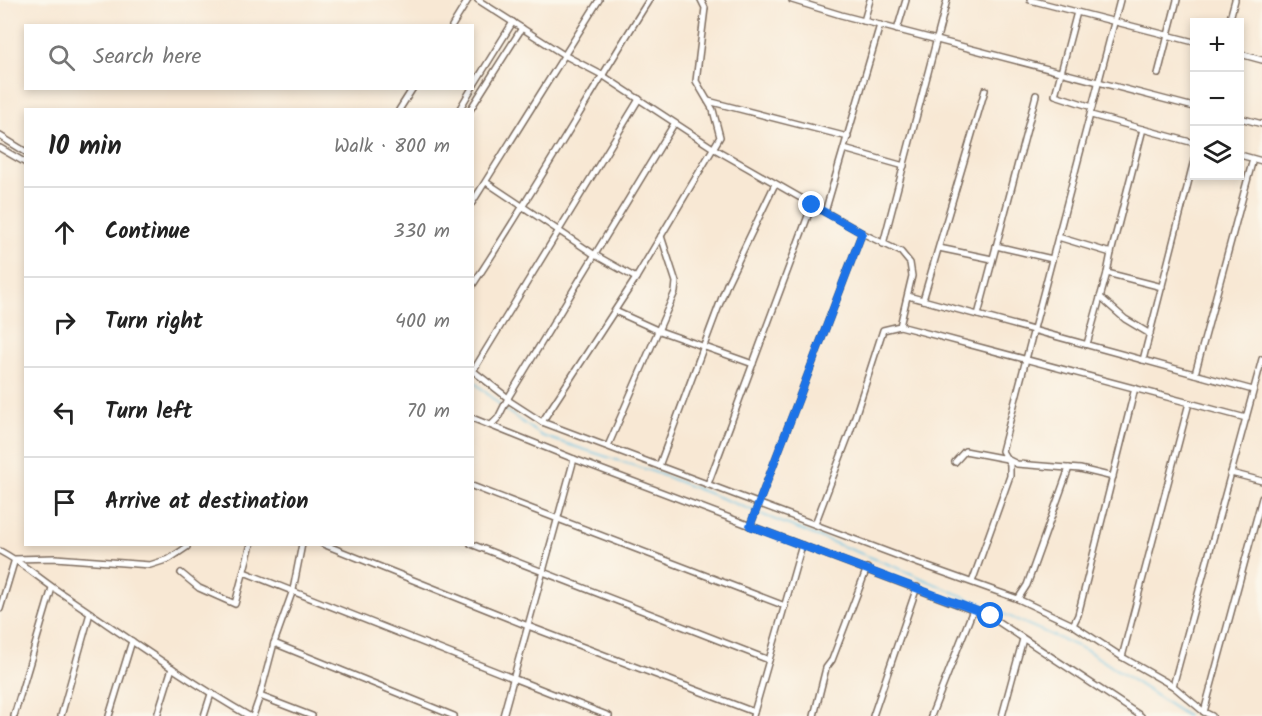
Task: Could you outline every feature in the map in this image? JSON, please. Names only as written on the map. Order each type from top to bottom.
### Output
[{"type":"street","points":[[453,24],[468,0]]},
{"type":"street","points":[[478,0],[564,55],[602,75],[713,148],[862,233],[901,252],[910,263],[912,276],[900,326]]},
{"type":"street","points":[[474,200],[599,0]]},
{"type":"street","points":[[474,283],[524,207],[649,0]]},
{"type":"street","points":[[543,422],[636,278],[720,137],[713,110],[696,81],[705,8],[701,0]]},
{"type":"street","points":[[792,0],[897,30],[1190,106]]},
{"type":"street","points":[[864,21],[870,0]]},
{"type":"street","points":[[897,30],[906,0]]},
{"type":"street","points":[[883,244],[947,0]]},
{"type":"street","points":[[1030,0],[1190,41]]},
{"type":"street","points":[[1058,7],[1060,0]]},
{"type":"street","points":[[972,582],[1010,476],[1010,464],[1002,451],[1120,0]]},
{"type":"street","points":[[1158,74],[1178,0]]},
{"type":"street","points":[[1229,18],[1235,0]]},
{"type":"street","points":[[1077,12],[1055,95],[1092,106]]},
{"type":"street","points":[[474,85],[513,22]]},
{"type":"street","points":[[825,212],[880,25]]},
{"type":"street","points":[[471,108],[522,28]]},
{"type":"street","points":[[1244,55],[1262,60]]},
{"type":"street","points":[[400,108],[411,90]]},
{"type":"street","points":[[460,108],[471,90]]},
{"type":"street","points":[[924,300],[986,90]]},
{"type":"street","points":[[978,315],[1036,95]]},
{"type":"street","points":[[474,368],[639,99]]},
{"type":"street","points":[[708,101],[848,137]]},
{"type":"street","points":[[1091,115],[1190,142]]},
{"type":"street","points":[[1244,119],[1262,124]]},
{"type":"street","points":[[491,425],[498,418],[674,124]]},
{"type":"street","points":[[1087,344],[1143,129]]},
{"type":"street","points":[[0,136],[24,151]]},
{"type":"street","points":[[0,148],[24,163]]},
{"type":"street","points":[[844,149],[904,166]]},
{"type":"street","points":[[1244,156],[1262,161]]},
{"type":"street","points":[[1195,374],[1253,159]]},
{"type":"street","points":[[1143,360],[1190,176]]},
{"type":"street","points":[[486,182],[595,255],[636,278]]},
{"type":"street","points":[[659,466],[727,284],[776,184]]},
{"type":"street","points":[[708,484],[812,205]]},
{"type":"street","points":[[750,526],[862,233]]},
{"type":"street","points":[[608,446],[675,292],[676,282],[661,236]]},
{"type":"street","points":[[1058,237],[1111,254]]},
{"type":"street","points":[[996,246],[1052,259]]},
{"type":"street","points":[[939,248],[992,259]]},
{"type":"street","points":[[1107,273],[1162,287]]},
{"type":"street","points":[[908,296],[1253,390]]},
{"type":"street","points":[[1100,297],[1125,319],[1150,334]]},
{"type":"street","points":[[615,311],[657,330],[753,364]]},
{"type":"street","points":[[815,524],[850,432],[884,330],[900,326],[1246,418]]},
{"type":"street","points":[[1173,686],[1262,359]]},
{"type":"street","points":[[474,371],[508,400],[543,422],[1018,599],[1073,626],[1173,686],[1212,716]]},
{"type":"street","points":[[1073,626],[1078,615],[1135,388]]},
{"type":"street","points":[[1122,657],[1189,403]]},
{"type":"street","points":[[474,419],[574,459],[991,616],[1141,716]]},
{"type":"street","points":[[955,462],[965,451],[1007,459],[1017,464],[1069,468],[1113,477]]},
{"type":"street","points":[[503,716],[574,459]]},
{"type":"street","points":[[1018,599],[1027,585],[1069,468]]},
{"type":"street","points":[[1231,473],[1262,481]]},
{"type":"street","points":[[474,487],[784,606]]},
{"type":"street","points":[[1204,712],[1262,498]]},
{"type":"street","points":[[474,545],[769,660]]},
{"type":"street","points":[[328,546],[753,714],[802,545]]},
{"type":"street","points":[[15,559],[55,558],[150,565],[169,559],[187,546]]},
{"type":"street","points":[[181,573],[199,588],[235,604],[250,546]]},
{"type":"street","points":[[0,551],[211,694],[251,716],[260,696],[274,644],[293,590],[302,546]]},
{"type":"street","points":[[0,609],[15,559]]},
{"type":"street","points":[[814,716],[826,668],[832,660],[867,568]]},
{"type":"street","points":[[244,572],[609,716]]},
{"type":"street","points":[[873,716],[917,587]]},
{"type":"street","points":[[14,716],[52,588]]},
{"type":"street","points":[[932,716],[973,609]]},
{"type":"street","points":[[61,716],[90,613]]},
{"type":"street","points":[[1002,716],[1023,639]]},
{"type":"street","points":[[109,716],[132,641]]},
{"type":"street","points":[[274,644],[454,716]]},
{"type":"street","points":[[157,716],[172,668]]},
{"type":"street","points":[[204,716],[211,694]]},
{"type":"street","points":[[260,696],[312,716]]},
{"type":"waterway","points":[[474,382],[501,406]]},
{"type":"waterway","points":[[504,409],[542,436],[654,472],[754,511]]},
{"type":"waterway","points":[[758,513],[903,570],[1088,651],[1187,716]]},
{"type":"route","points":[[812,205],[862,233],[750,526],[991,616]]}]
